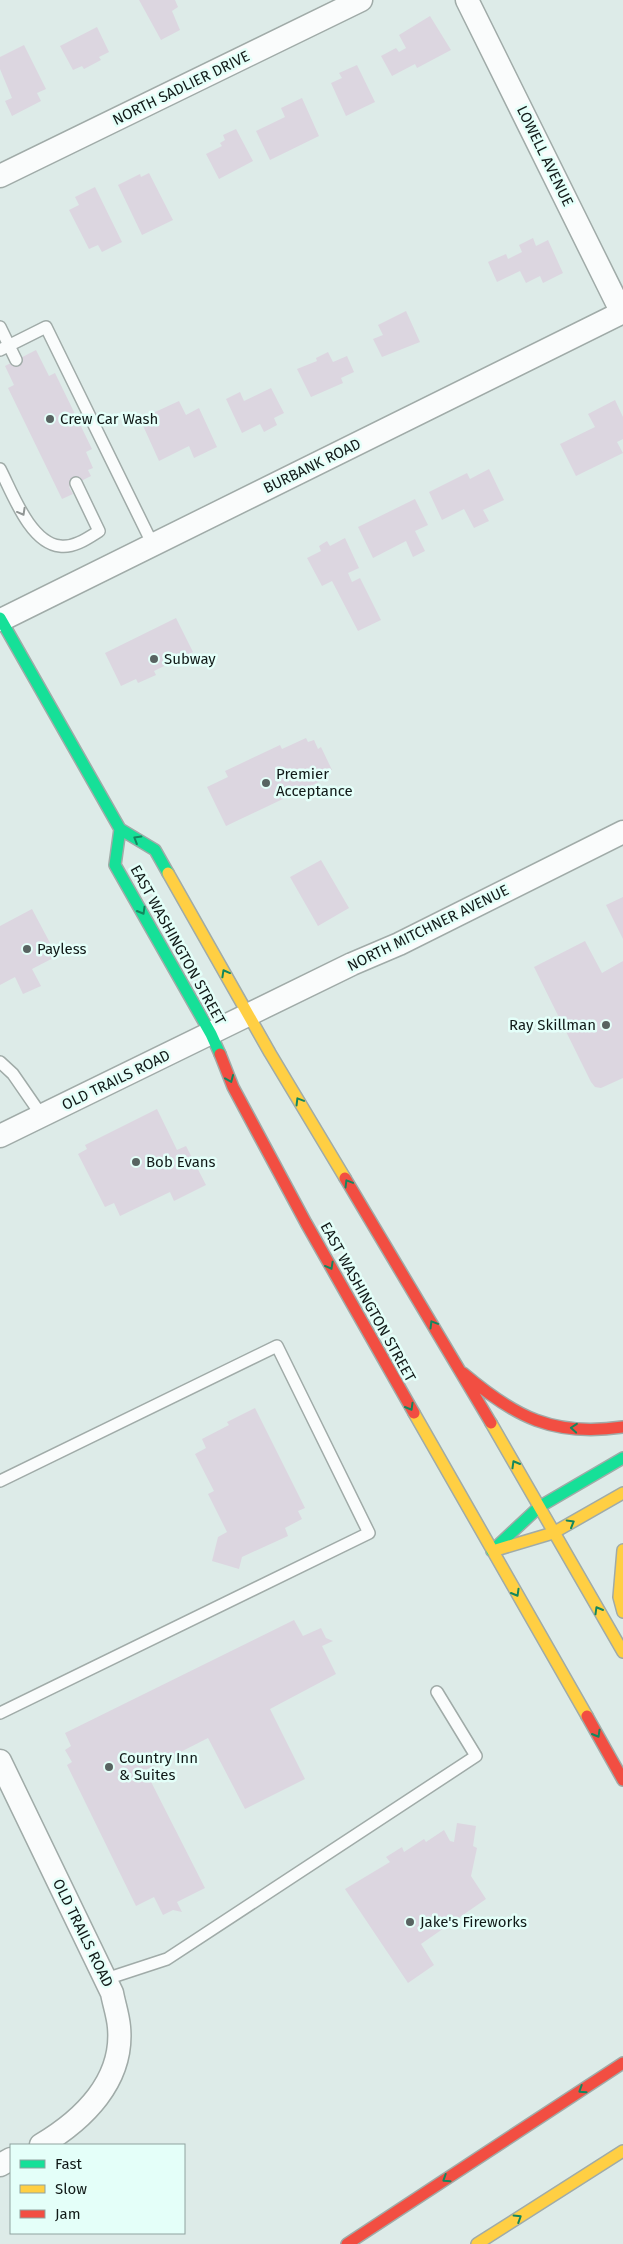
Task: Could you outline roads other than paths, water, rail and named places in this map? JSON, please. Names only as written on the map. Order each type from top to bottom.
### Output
[{"type":"main road","points":[[0,619],[120,829]]},
{"type":"main road","name":"EAST WASHINGTON STREET","points":[[623,1652],[463,1373],[240,1019],[156,850],[120,829],[115,865],[211,1034],[234,1087],[306,1223],[623,1780]]},
{"type":"main road","points":[[463,1373],[503,1405],[536,1421],[578,1428],[623,1427]]},
{"type":"main road","points":[[492,1551],[539,1507],[623,1458]]},
{"type":"main road","points":[[492,1551],[554,1533],[623,1493]]},
{"type":"main road","points":[[623,1550],[619,1598],[623,1612]]},
{"type":"main road","points":[[347,2244],[623,2063]]},
{"type":"main road","points":[[477,2244],[623,2151]]},
{"type":"street","name":"NORTH SADLIER DRIVE","points":[[0,176],[361,0]]},
{"type":"street","name":"LOWELL AVENUE","points":[[467,0],[623,312]]},
{"type":"street","name":"BURBANK ROAD","points":[[0,619],[623,312]]},
{"type":"street","name":"NORTH MITCHNER AVENUE","points":[[240,1019],[352,964],[400,944],[623,832]]},
{"type":"street","name":"OLD TRAILS ROAD","points":[[0,1136],[240,1019]]},
{"type":"street","name":"OLD TRAILS ROAD","points":[[0,1761],[112,1992],[119,2027],[118,2045],[112,2071],[106,2086],[82,2116],[65,2131],[43,2144]]},
{"type":"lane","points":[[0,327],[4,348],[16,360]]},
{"type":"lane","points":[[4,348],[46,327],[153,545]]},
{"type":"lane","points":[[0,469],[25,518],[40,537],[60,546],[82,542],[99,531],[76,484]]},
{"type":"lane","points":[[0,1062],[13,1074],[42,1116]]},
{"type":"lane","points":[[0,1481],[277,1346],[369,1533],[0,1713]]},
{"type":"lane","points":[[106,1980],[168,1959],[476,1756],[437,1692]]},
{"type":"place","name":"Crew Car Wash","points":[[50,419]]},
{"type":"place","name":"Subway","points":[[154,659]]},
{"type":"place","name":"Premier Acceptance","points":[[266,783]]},
{"type":"place","name":"Payless","points":[[27,949]]},
{"type":"place","name":"Ray Skillman","points":[[606,1025]]},
{"type":"place","name":"Bob Evans","points":[[136,1162]]},
{"type":"place","name":"Country Inn & Suites","points":[[109,1767]]},
{"type":"place","name":"Jake's Fireworks","points":[[410,1922]]}]
